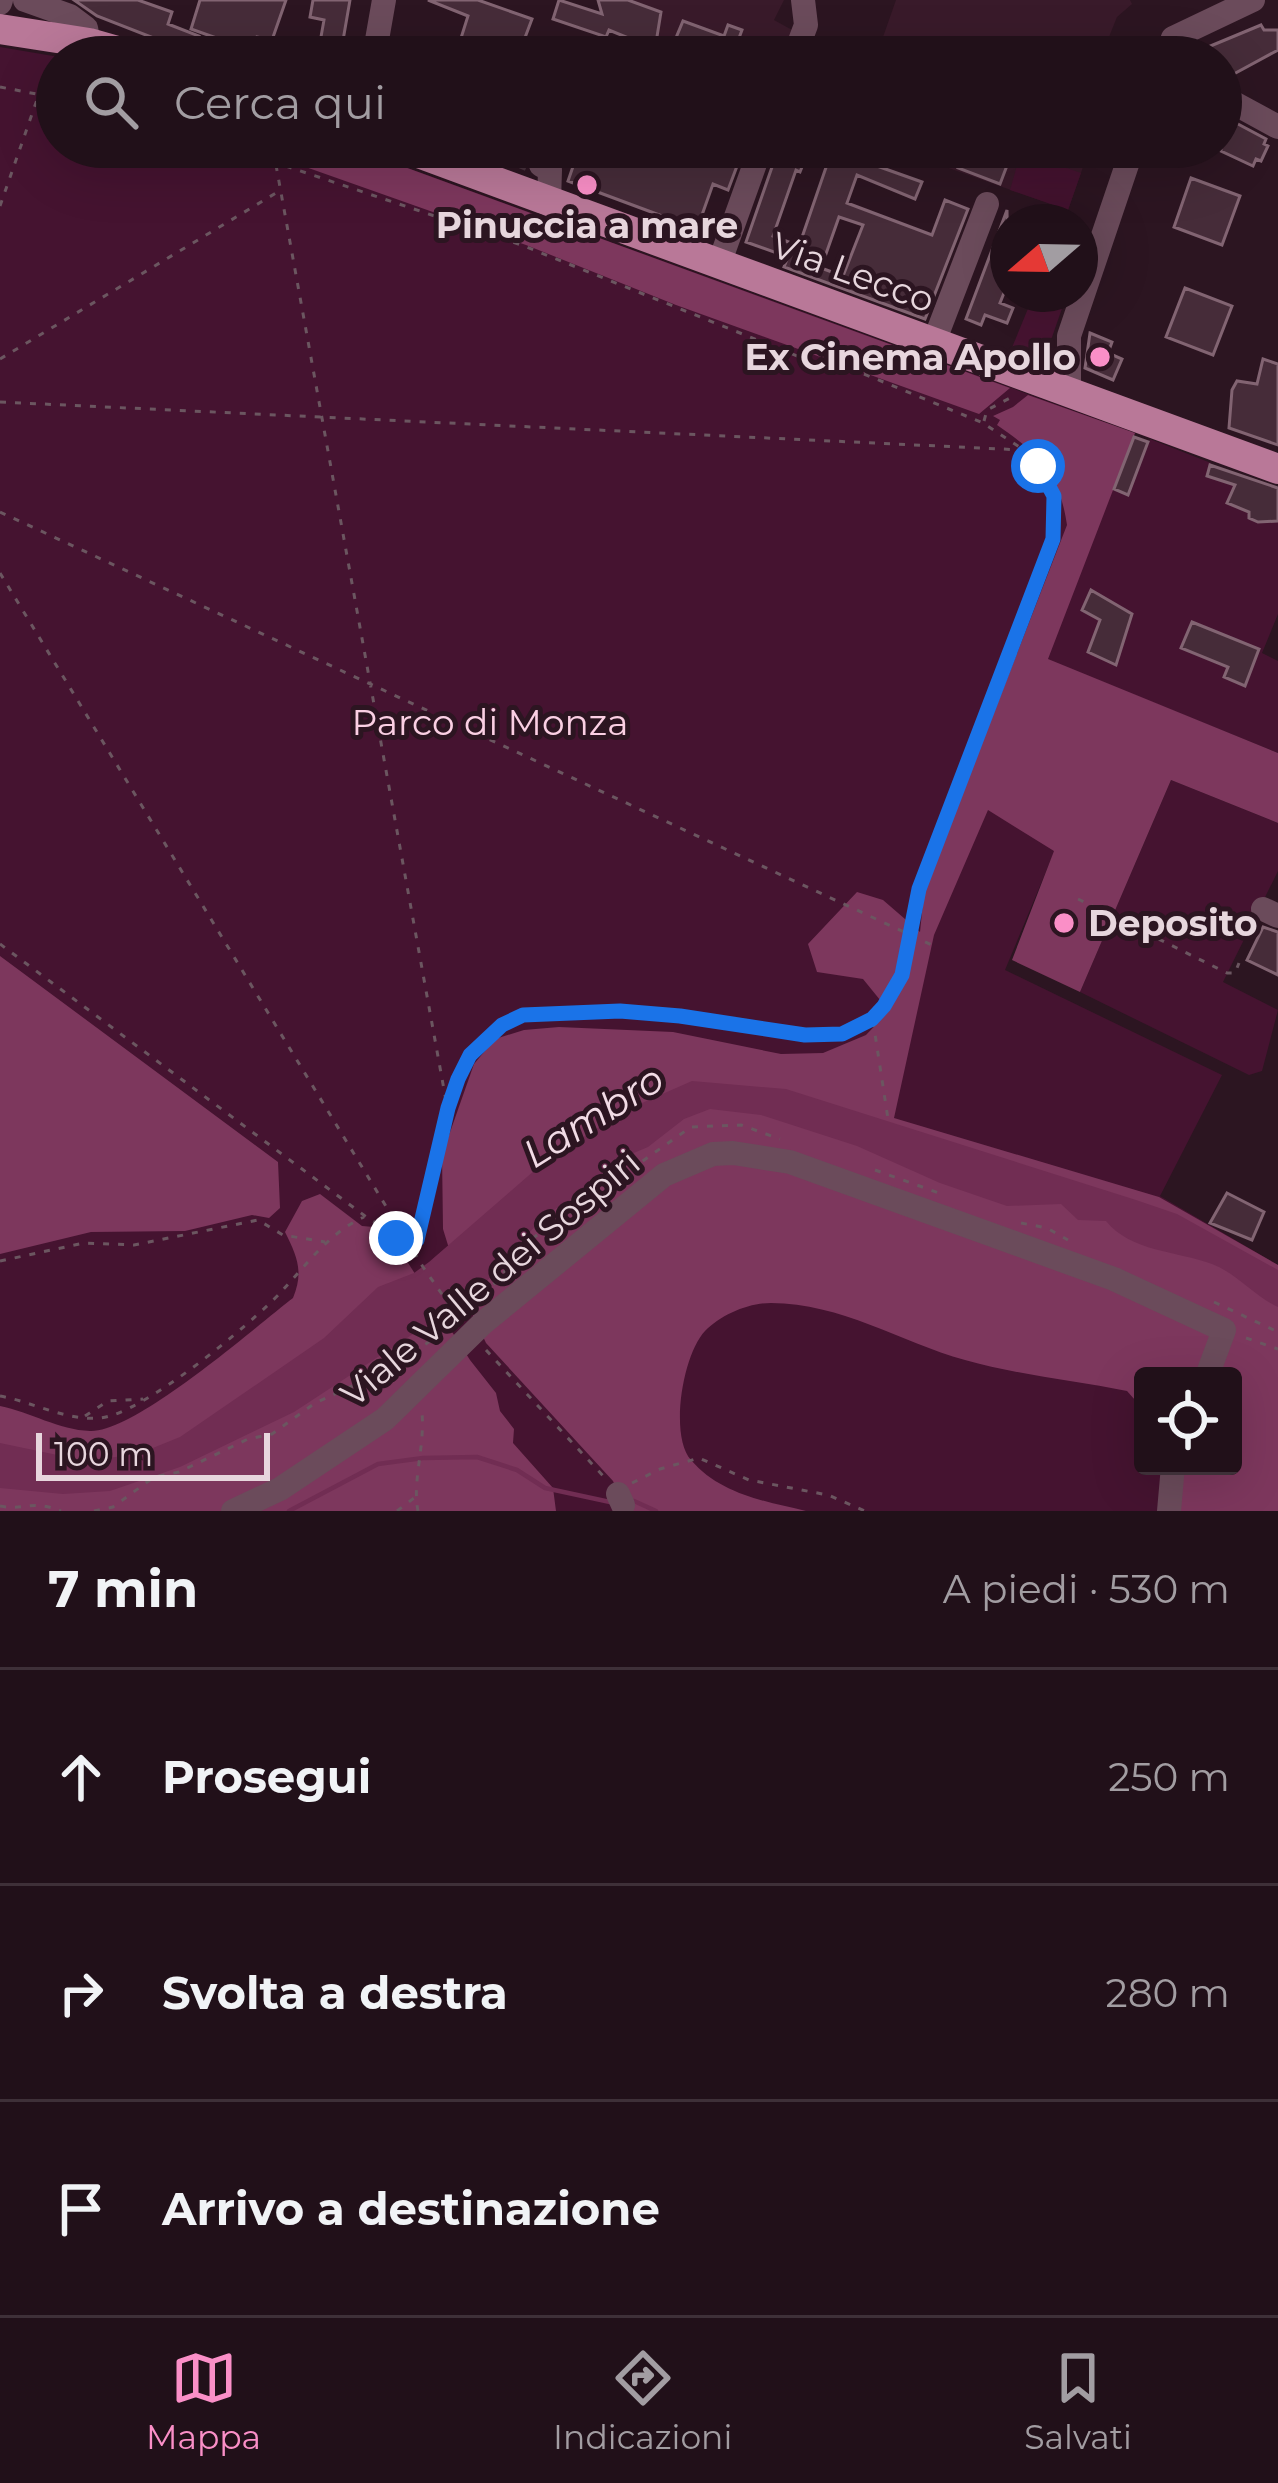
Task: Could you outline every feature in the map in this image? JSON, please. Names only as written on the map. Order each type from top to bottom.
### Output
[{"type":"main road","points":[[0,29],[44,36]]},
{"type":"main road","name":"Via Lecco","points":[[462,168],[1278,469]]},
{"type":"street","points":[[25,0],[70,16],[86,28],[88,36]]},
{"type":"street","points":[[378,36],[384,0]]},
{"type":"street","points":[[802,36],[806,26],[803,0]]},
{"type":"street","points":[[1177,36],[1253,0]]},
{"type":"street","points":[[1242,107],[1278,127]]},
{"type":"street","points":[[546,168],[550,170],[549,202]]},
{"type":"street","points":[[719,264],[753,168]]},
{"type":"street","points":[[1046,385],[1077,312],[1126,168]]},
{"type":"street","points":[[934,342],[987,204]]},
{"type":"street","name":"Viale Valle dei Sospiri","points":[[233,1511],[280,1490],[385,1419],[477,1329],[664,1175],[687,1162],[733,1153],[790,1162],[1114,1279],[1224,1330]]},
{"type":"street","points":[[1210,1367],[1224,1330]]},
{"type":"street","points":[[1169,1511],[1172,1475]]},
{"type":"path","points":[[0,87],[36,93]]},
{"type":"path","points":[[0,206],[36,103]]},
{"type":"path","points":[[277,168],[448,1108]]},
{"type":"path","points":[[294,168],[524,247],[812,362],[864,374],[983,423],[1024,450],[1054,496],[1053,539],[919,889],[902,975],[884,1006],[872,1019],[842,1034],[805,1035],[620,1011],[523,1015],[502,1025],[470,1055],[448,1108],[425,1219],[411,1245]]},
{"type":"path","points":[[0,359],[281,190]]},
{"type":"path","points":[[983,423],[987,410],[1004,404],[1017,391],[1046,385]]},
{"type":"path","points":[[0,402],[1024,450]]},
{"type":"path","points":[[0,512],[932,945]]},
{"type":"path","points":[[0,573],[449,1308]]},
{"type":"path","points":[[1078,899],[1227,973],[1234,973],[1239,963]]},
{"type":"path","points":[[0,944],[365,1216],[411,1245]]},
{"type":"path","points":[[872,1019],[887,1119]]},
{"type":"path","points":[[782,1140],[741,1125],[691,1126],[533,1238],[484,1295],[477,1329],[618,1496],[699,1458],[748,1480],[827,1495],[865,1511]]},
{"type":"path","points":[[875,1170],[954,1201]]},
{"type":"path","points":[[0,1396],[83,1417],[122,1413],[265,1310],[340,1229],[365,1216]]},
{"type":"path","points":[[1003,1219],[1047,1228],[1072,1243]]},
{"type":"path","points":[[0,1261],[84,1243],[134,1244],[258,1220],[283,1234],[328,1242]]},
{"type":"path","points":[[1197,1295],[1278,1332]]},
{"type":"path","points":[[1224,1330],[1278,1348]]},
{"type":"path","points":[[94,1511],[113,1507],[154,1477],[272,1434],[315,1403],[376,1375],[443,1333]]},
{"type":"path","points":[[418,1511],[415,1497],[423,1458],[420,1388]]},
{"type":"path","points":[[83,1417],[108,1401],[145,1399]]},
{"type":"path","points":[[397,1511],[415,1497]]},
{"type":"path","points":[[0,1506],[10,1509],[38,1502],[61,1511]]},
{"type":"shaded area","points":[[620,0],[784,0],[774,20],[794,31],[793,36],[622,36],[627,21]]},
{"type":"shaded area","points":[[896,0],[1130,0],[1132,4],[1117,17],[1109,36],[883,36]]},
{"type":"shaded area","points":[[308,168],[408,168],[1010,388],[979,414],[676,305],[526,245]]},
{"type":"shaded area","points":[[949,168],[1083,168],[1070,204],[1051,204]]},
{"type":"shaded area","points":[[1028,395],[1135,433],[1048,659],[1278,753],[1278,823],[1171,780],[1080,992],[1012,960],[1054,851],[988,810],[934,935],[894,1118],[1159,1197],[1278,1265],[1278,1511],[1159,1511],[1163,1475],[1242,1475],[1242,1367],[1134,1367],[1134,1399],[1127,1391],[985,1365],[822,1309],[771,1303],[727,1315],[697,1342],[685,1375],[681,1433],[691,1460],[715,1481],[806,1511],[626,1511],[613,1481],[486,1343],[463,1294],[443,1229],[442,1155],[474,1064],[495,1039],[559,1027],[673,1032],[781,1054],[823,1053],[866,1035],[889,1011],[863,979],[817,972],[808,944],[857,892],[883,900],[920,932],[924,892],[1067,525],[1059,491],[1045,466],[997,425],[1000,420],[993,416]]},
{"type":"shaded area","points":[[0,956],[278,1162],[280,1208],[269,1218],[252,1215],[185,1231],[91,1232],[0,1254]]},
{"type":"shaded area","points":[[692,1081],[786,1089],[1177,1214],[1278,1270],[1278,1307],[1221,1268],[1141,1245],[1106,1221],[1078,1220],[1061,1204],[1007,1206],[857,1146],[761,1115],[710,1109],[684,1119],[648,1147],[617,1160],[581,1193],[544,1216],[486,1282],[294,1412],[180,1467],[110,1491],[63,1494],[0,1488],[0,1443],[86,1461],[138,1454],[180,1437],[324,1338],[378,1287],[429,1262],[543,1163],[626,1110]]},
{"type":"shaded area","points":[[320,1194],[362,1226],[374,1227],[403,1255],[496,1393],[500,1411],[514,1429],[513,1443],[553,1488],[556,1511],[0,1511],[0,1406],[90,1431],[110,1427],[164,1398],[293,1298],[298,1264],[285,1232],[302,1201]]},
{"type":"green space","name":"Parco di Monza","points":[[0,47],[36,53],[36,168],[408,168],[1135,433],[1115,488],[1127,495],[1150,439],[1211,463],[1207,476],[1235,485],[1227,503],[1249,512],[1250,518],[1265,520],[1278,502],[1278,614],[1262,653],[1278,661],[1278,753],[1048,660],[1055,850],[1005,970],[1222,1075],[1160,1196],[1278,1265],[1278,1511],[0,1511]],"holes":[[[1192,622],[1259,649],[1245,685],[1225,678],[1228,667],[1182,648]]]},
{"type":"green space","points":[[1016,168],[1067,168],[1081,173],[1070,204],[1051,204],[1010,190]]},
{"type":"green space","points":[[1027,312],[1061,312],[1043,363],[1011,350]]},
{"type":"green space","points":[[1171,780],[1278,823],[1278,871],[1223,982],[1278,1010],[1262,1071],[1249,1075],[1080,992]]},
{"type":"building","points":[[74,0],[138,0],[172,12],[168,24],[199,36],[148,36],[97,16]]},
{"type":"building","points":[[200,0],[286,0],[273,36],[211,36],[191,29]]},
{"type":"building","points":[[313,0],[350,0],[344,36],[321,36],[324,20],[310,17]]},
{"type":"building","points":[[428,0],[478,0],[532,19],[526,36],[462,36],[468,16]]},
{"type":"building","points":[[559,0],[602,14],[598,0],[628,0],[661,12],[657,36],[624,36],[609,30],[603,36],[553,19]]},
{"type":"building","points":[[683,21],[724,36],[677,36]]},
{"type":"building","points":[[728,25],[742,30],[740,36],[724,36]]},
{"type":"building","points":[[1261,25],[1264,30],[1278,30],[1278,50],[1242,70],[1242,36],[1235,36]]},
{"type":"building","points":[[1242,126],[1266,139],[1268,146],[1253,166],[1242,161]]},
{"type":"building","points":[[572,168],[736,168],[728,190],[713,184],[697,229],[568,181]]},
{"type":"building","points":[[772,168],[802,168],[796,170],[773,236],[799,246],[826,168],[883,168],[922,182],[915,199],[857,175],[847,203],[932,235],[945,200],[968,209],[925,319],[784,267],[788,257],[746,242]],"holes":[[[839,217],[863,225],[843,276],[821,268]]]},
{"type":"building","points":[[958,168],[1006,168],[1000,184]]},
{"type":"building","points":[[1191,178],[1240,196],[1222,245],[1174,227]]},
{"type":"building","points":[[990,255],[990,312],[1011,312],[1007,323],[985,315],[981,325],[966,319]]},
{"type":"building","points":[[1185,288],[1232,306],[1213,355],[1166,337]]},
{"type":"building","name":"Ex Cinema Apollo","points":[[1090,333],[1112,342],[1108,353],[1122,359],[1113,380],[1085,368]]},
{"type":"building","points":[[1263,359],[1278,364],[1278,445],[1229,428],[1232,390],[1237,381],[1257,384]]},
{"type":"building","points":[[1134,437],[1148,442],[1128,495],[1114,489]]},
{"type":"building","points":[[1210,465],[1278,488],[1278,521],[1258,522],[1249,518],[1249,512],[1227,503],[1235,485],[1207,476]]},
{"type":"building","points":[[1091,590],[1132,614],[1116,665],[1088,652],[1100,620],[1082,610]]},
{"type":"building","points":[[1192,622],[1259,649],[1245,686],[1224,677],[1228,667],[1181,648]]},
{"type":"building","points":[[1263,927],[1278,932],[1278,975],[1247,960]]},
{"type":"building","points":[[1227,1193],[1264,1212],[1252,1240],[1210,1223]]},
{"type":"waterway","points":[[289,1511],[378,1464],[423,1458],[477,1457],[517,1470],[545,1488],[610,1502]]},
{"type":"waterway","points":[[634,1501],[656,1511]]},
{"type":"place","name":"Pinuccia a mare","points":[[587,185]]},
{"type":"place","name":"Ex Cinema Apollo","points":[[1100,357]]},
{"type":"place","name":"Deposito","points":[[1064,923]]},
{"type":"route","points":[[396,1238],[411,1245],[417,1240],[448,1108],[470,1055],[502,1025],[523,1015],[620,1011],[805,1035],[853,1031],[884,1006],[902,975],[919,889],[1049,555],[1057,510],[1038,466]]},
{"type":"water label","name":"Lambro","points":[[593,1116]]}]
